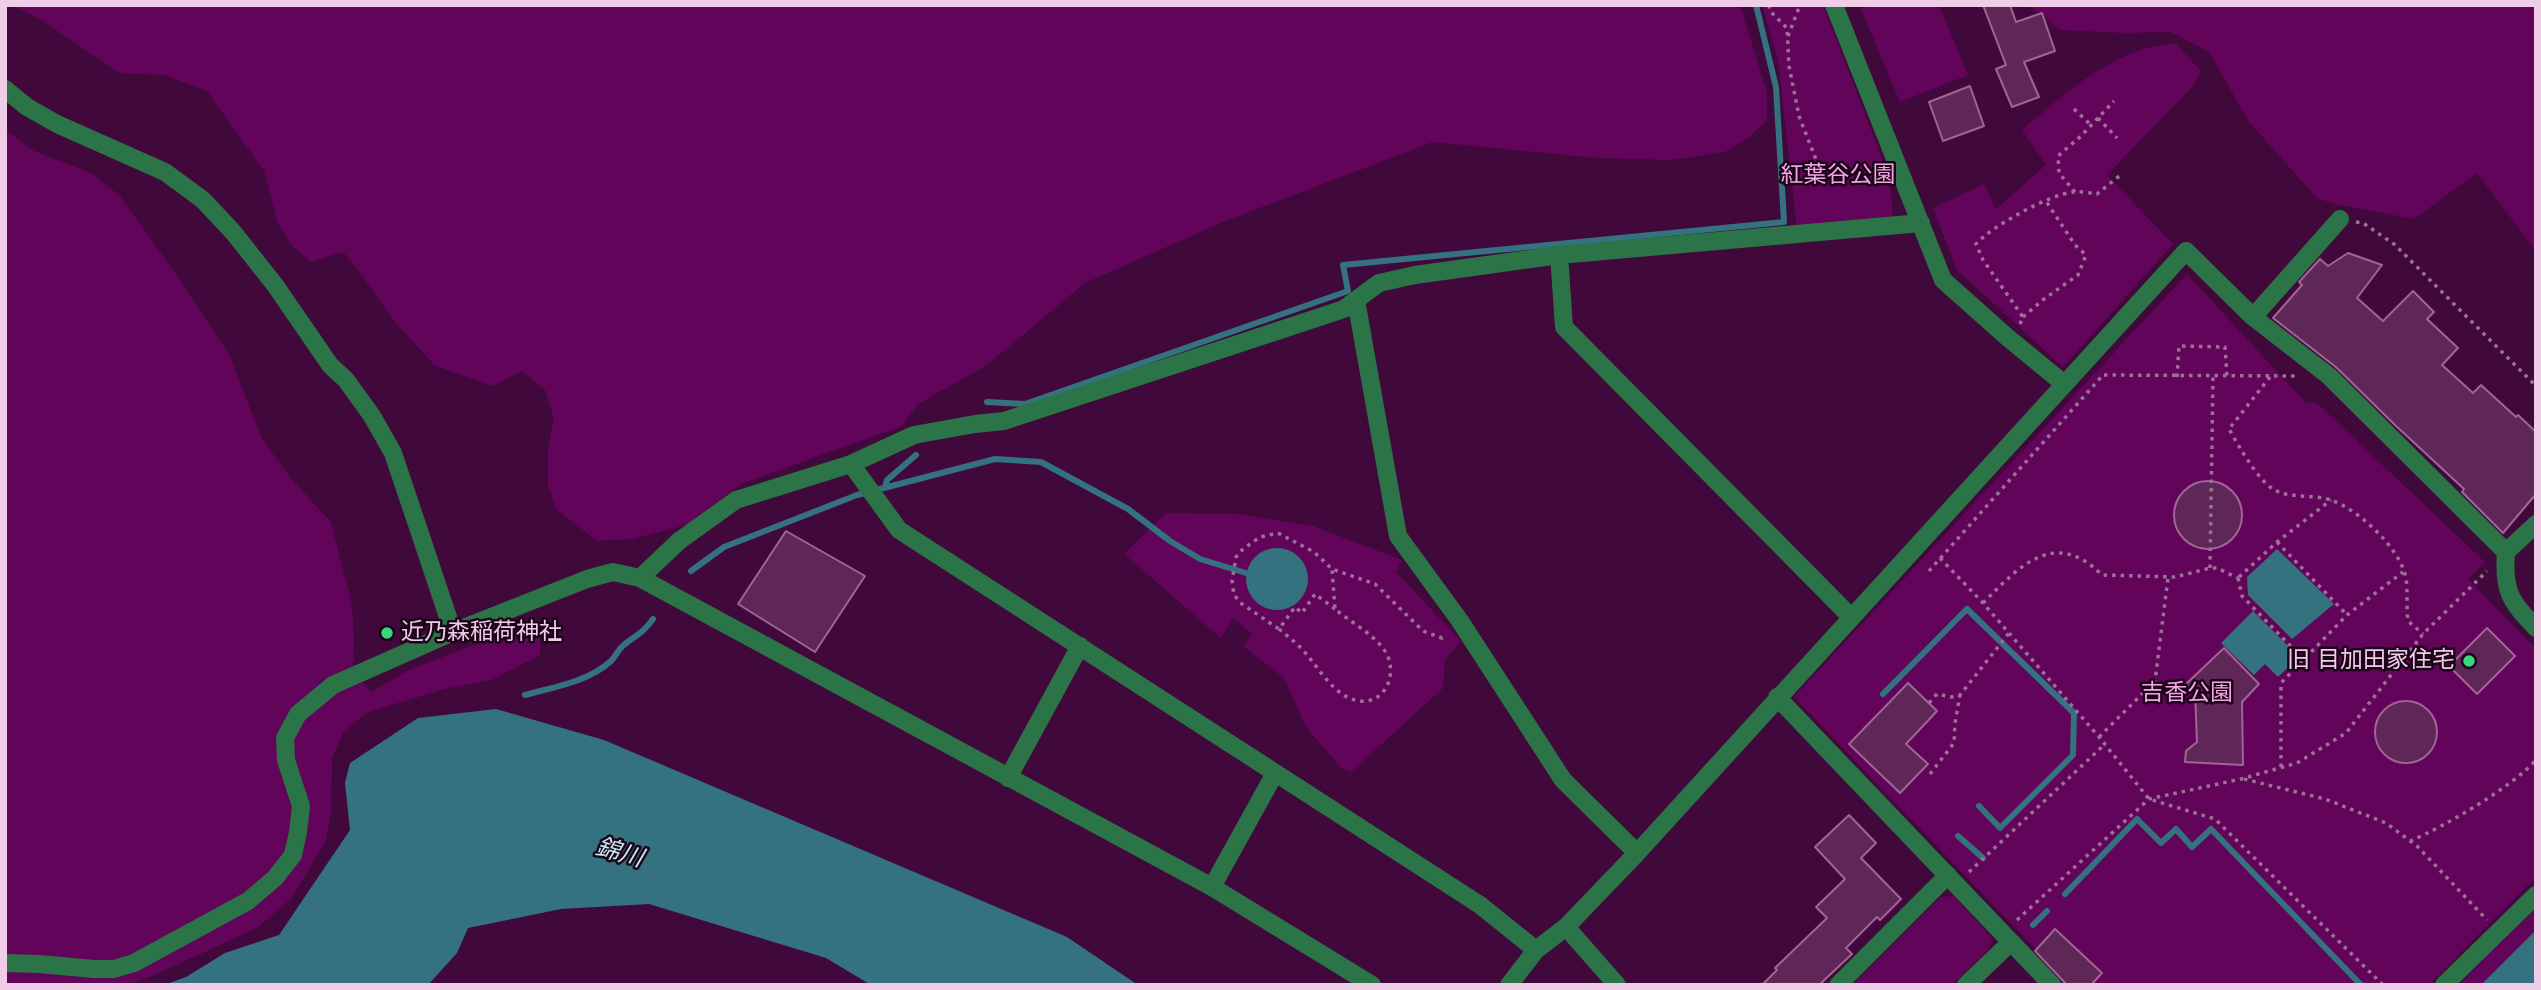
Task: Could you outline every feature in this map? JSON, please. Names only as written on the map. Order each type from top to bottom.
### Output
[{"type":"street","points":[[1833,5],[1943,280],[2063,383]]},
{"type":"street","points":[[5,89],[27,107],[57,124],[165,172],[202,200],[233,232],[275,285],[330,365],[346,380],[366,407],[393,453],[453,632]]},
{"type":"street","points":[[2253,317],[2340,219]]},
{"type":"street","points":[[639,578],[679,541],[736,500],[851,464],[914,435],[1004,421],[1331,313],[1380,283],[1403,277],[1559,255],[1921,223]]},
{"type":"street","points":[[1509,985],[1536,950],[1566,927],[1637,853],[2186,251],[2253,317],[2329,376],[2506,552]]},
{"type":"street","points":[[1559,255],[1564,327],[1851,617]]},
{"type":"street","points":[[1356,300],[1398,536],[1460,621],[1563,780],[1637,853]]},
{"type":"street","points":[[851,464],[899,530],[1274,775],[1480,905],[1536,950]]},
{"type":"street","points":[[2536,524],[2506,552],[2504,578],[2515,607],[2536,628]]},
{"type":"street","points":[[5,963],[114,969],[134,963],[248,901],[275,878],[293,855],[300,806],[286,760],[285,738],[298,714],[333,685],[453,632],[587,579],[613,572],[639,578],[1212,887],[1372,985]]},
{"type":"street","points":[[1008,778],[1080,646]]},
{"type":"street","points":[[1777,697],[2052,985]]},
{"type":"street","points":[[1212,887],[1274,775]]},
{"type":"street","points":[[1838,985],[1952,880]]},
{"type":"street","points":[[2444,985],[2536,895]]},
{"type":"street","points":[[1566,927],[1617,985]]},
{"type":"street","points":[[1966,985],[2007,937]]},
{"type":"path","points":[[1769,5],[1770,11],[1787,28],[1789,66],[1799,116],[1822,176]]},
{"type":"path","points":[[1787,37],[1800,5]]},
{"type":"path","points":[[2075,192],[2059,173],[2058,156],[2114,102]]},
{"type":"path","points":[[2074,109],[2091,125]]},
{"type":"path","points":[[2098,118],[2117,138]]},
{"type":"path","points":[[2023,317],[1983,260],[1976,244],[1986,233],[2046,201],[2075,192],[2097,194],[2123,173]]},
{"type":"path","points":[[2007,337],[2023,317],[2078,275],[2086,255],[2046,201]]},
{"type":"path","points":[[2340,219],[2363,223],[2394,244],[2536,386]]},
{"type":"path","points":[[2177,377],[2179,346],[2225,346],[2227,377]]},
{"type":"path","points":[[2087,359],[2103,375],[2329,376]]},
{"type":"path","points":[[1929,570],[2103,375]]},
{"type":"path","points":[[2210,568],[2213,377]]},
{"type":"path","points":[[2270,377],[2229,429],[2267,484],[2276,491],[2331,500],[2363,519],[2379,537],[2388,541],[2403,572],[2408,621],[2423,634]]},
{"type":"path","points":[[2238,578],[2277,542],[2331,500]]},
{"type":"path","points":[[1279,629],[1295,607],[1302,612],[1315,594],[1382,646],[1390,662],[1391,673],[1386,689],[1377,699],[1363,702],[1339,692],[1299,647],[1234,595],[1232,581],[1236,557],[1243,548],[1260,537],[1278,533],[1314,552],[1332,569],[1376,584],[1423,631],[1442,638],[1460,621]]},
{"type":"path","points":[[2277,542],[2347,614]]},
{"type":"path","points":[[2007,937],[2149,799],[2242,779],[2297,763],[2346,733],[2423,634],[2506,552]]},
{"type":"path","points":[[1983,604],[2017,569],[2043,554],[2069,555],[2087,560],[2102,575],[2168,578],[2217,568],[2238,578]]},
{"type":"path","points":[[1940,558],[2009,633],[2149,799],[2215,819],[2383,985]]},
{"type":"path","points":[[1332,569],[1335,609]]},
{"type":"path","points":[[2281,767],[2281,683],[2347,614],[2403,572]]},
{"type":"path","points":[[2099,737],[2155,681],[2168,578]]},
{"type":"path","points":[[2238,578],[2242,596],[2303,659]]},
{"type":"path","points":[[1930,774],[1954,743],[1961,695],[2009,633]]},
{"type":"path","points":[[1929,703],[1937,694],[1951,697],[1961,695]]},
{"type":"path","points":[[1952,880],[2105,744]]},
{"type":"path","points":[[2410,841],[2428,834],[2483,800],[2536,760]]},
{"type":"path","points":[[2242,779],[2325,799],[2386,823],[2410,841],[2498,933]]},
{"type":"green space","points":[[12,5],[1740,5],[1767,92],[1767,120],[1748,138],[1725,152],[1671,160],[1597,158],[1433,142],[1223,222],[1085,283],[987,365],[918,404],[902,426],[741,484],[686,525],[632,539],[597,541],[556,509],[548,484],[548,448],[554,419],[545,390],[522,371],[492,386],[434,365],[396,323],[343,252],[311,262],[291,245],[278,223],[264,171],[207,91],[164,75],[119,73],[40,19]]},
{"type":"green space","name":"紅葉谷公園","points":[[1762,5],[1823,5],[1889,176],[1893,218],[1797,228],[1778,60]]},
{"type":"green space","points":[[1871,5],[1939,5],[1968,75],[1900,102],[1861,9]]},
{"type":"green space","points":[[2028,5],[2536,5],[2536,251],[2477,173],[2414,219],[2317,198],[2249,122],[2209,52],[2171,32],[2060,30]]},
{"type":"green space","points":[[2175,43],[2201,71],[2193,86],[2107,175],[2173,244],[2063,367],[1957,270],[1933,208],[1984,184],[1996,209],[2046,165],[2022,130],[2094,73],[2143,49]]},
{"type":"green space","points":[[5,130],[34,151],[91,173],[119,195],[229,354],[262,439],[293,481],[331,522],[352,605],[353,671],[371,692],[409,670],[514,629],[540,629],[540,655],[492,680],[444,689],[366,713],[343,733],[332,758],[331,812],[326,840],[291,899],[257,928],[148,978],[125,985],[5,985]]},
{"type":"green space","name":"吉香公園","points":[[2187,274],[2306,403],[2317,403],[2485,562],[2468,579],[2536,649],[2536,877],[2429,985],[2070,985],[1794,697]]},
{"type":"green space","points":[[1166,513],[1237,514],[1313,526],[1402,560],[1396,572],[1461,641],[1445,660],[1443,688],[1351,772],[1342,769],[1306,727],[1284,678],[1243,646],[1252,634],[1233,618],[1221,638],[1124,554]]},
{"type":"green space","points":[[1953,896],[1992,937],[1989,949],[1952,985],[1852,985],[1941,897]]},
{"type":"green space","points":[[2536,904],[2536,985],[2459,985]]},
{"type":"water","points":[[1271,548],[1283,548],[1299,557],[1306,567],[1306,591],[1299,601],[1283,610],[1271,610],[1260,605],[1251,596],[1246,585],[1246,573],[1251,562],[1260,553]]},
{"type":"water","points":[[2277,549],[2334,604],[2292,639],[2248,595],[2247,577]]},
{"type":"water","points":[[2253,611],[2299,657],[2278,677],[2265,664],[2254,675],[2221,643]]},
{"type":"water","name":"錦川","points":[[496,709],[604,740],[1067,937],[1138,985],[871,985],[826,958],[649,904],[561,909],[468,928],[457,953],[428,985],[164,985],[186,977],[225,953],[279,935],[350,830],[345,783],[350,763],[418,718]]},
{"type":"water","points":[[2536,930],[2536,985],[2481,985]]},
{"type":"building","points":[[1983,5],[2010,5],[2016,22],[2042,13],[2055,51],[2024,62],[2039,97],[2012,107],[1996,69],[2006,65]]},
{"type":"building","points":[[1970,86],[1984,126],[1943,141],[1929,102]]},
{"type":"building","points":[[2348,253],[2382,265],[2357,298],[2383,321],[2413,291],[2434,312],[2427,319],[2458,348],[2442,365],[2473,393],[2481,385],[2536,432],[2536,494],[2503,533],[2462,492],[2464,489],[2337,368],[2273,318],[2302,285],[2299,282],[2320,259],[2328,266]]},
{"type":"building","points":[[2208,481],[2221,484],[2232,491],[2239,502],[2242,515],[2239,528],[2232,539],[2221,546],[2208,549],[2195,546],[2184,539],[2177,528],[2174,515],[2177,502],[2184,491],[2195,484]]},
{"type":"building","points":[[786,531],[865,576],[815,652],[738,604]]},
{"type":"building","points":[[2487,628],[2515,656],[2477,694],[2449,666]]},
{"type":"building","points":[[2224,648],[2259,684],[2242,702],[2243,765],[2185,762],[2186,751],[2197,742],[2195,691],[2186,684]]},
{"type":"building","points":[[1908,683],[1937,711],[1906,744],[1928,764],[1900,793],[1849,744]]},
{"type":"building","points":[[2400,701],[2412,701],[2428,710],[2435,720],[2435,744],[2428,754],[2412,763],[2400,763],[2389,758],[2380,749],[2375,738],[2375,726],[2380,715],[2389,706]]},
{"type":"building","points":[[1849,815],[1876,843],[1861,858],[1901,899],[1880,920],[1877,917],[1846,948],[1852,954],[1819,985],[1762,985],[1777,970],[1775,968],[1827,918],[1816,907],[1845,879],[1815,847]]},
{"type":"building","points":[[2055,929],[2102,973],[2091,985],[2067,985],[2035,951]]},
{"type":"waterway","points":[[987,402],[1025,404],[1348,291],[1343,265],[1784,222],[1776,87],[1756,5]]},
{"type":"waterway","points":[[885,487],[887,480],[916,455]]},
{"type":"waterway","points":[[691,571],[724,547],[857,495],[995,459],[1041,462],[1128,509],[1170,541],[1200,559],[1246,573]]},
{"type":"waterway","points":[[1883,694],[1967,609],[2074,713],[2073,755],[2000,828],[1979,806]]},
{"type":"waterway","points":[[525,695],[592,674],[611,661],[623,646],[653,619]]},
{"type":"waterway","points":[[2065,894],[2137,819],[2161,843],[2176,829],[2192,847],[2211,829],[2361,985]]},
{"type":"waterway","points":[[1958,836],[1983,858]]},
{"type":"waterway","points":[[2033,925],[2047,911]]},
{"type":"place","name":"近乃森稲荷神社","points":[[387,633]]},
{"type":"place","name":"旧 目加田家住宅","points":[[2469,661]]}]
